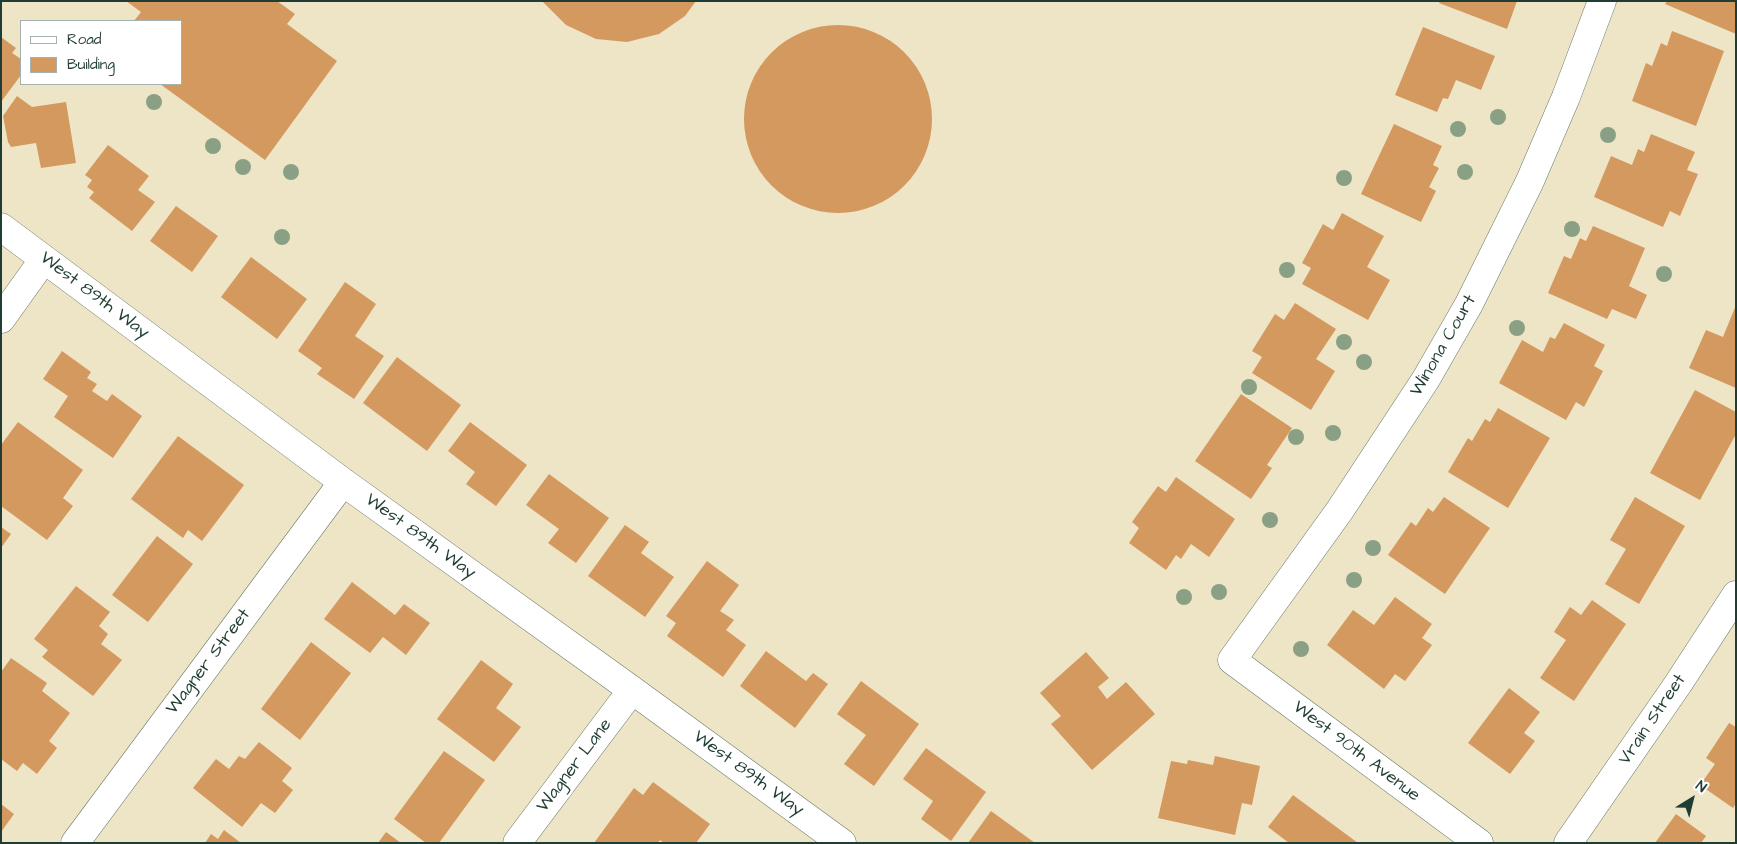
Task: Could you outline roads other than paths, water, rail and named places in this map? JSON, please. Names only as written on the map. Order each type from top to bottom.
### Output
[{"type":"street","name":"Winona Court","points":[[1232,660],[1340,510],[1426,379],[1470,304],[1530,181],[1563,106],[1602,1]]},
{"type":"street","name":"West 89th Way","points":[[1,227],[342,482],[842,843]]},
{"type":"street","points":[[1,319],[44,259]]},
{"type":"street","name":"Wagner Street","points":[[75,843],[342,482]]},
{"type":"street","name":"Vrain Street","points":[[1568,843],[1678,684],[1736,596]]},
{"type":"street","name":"West 90th Avenue","points":[[1232,660],[1479,843]]},
{"type":"street","name":"Wagner Lane","points":[[517,843],[632,690]]}]
